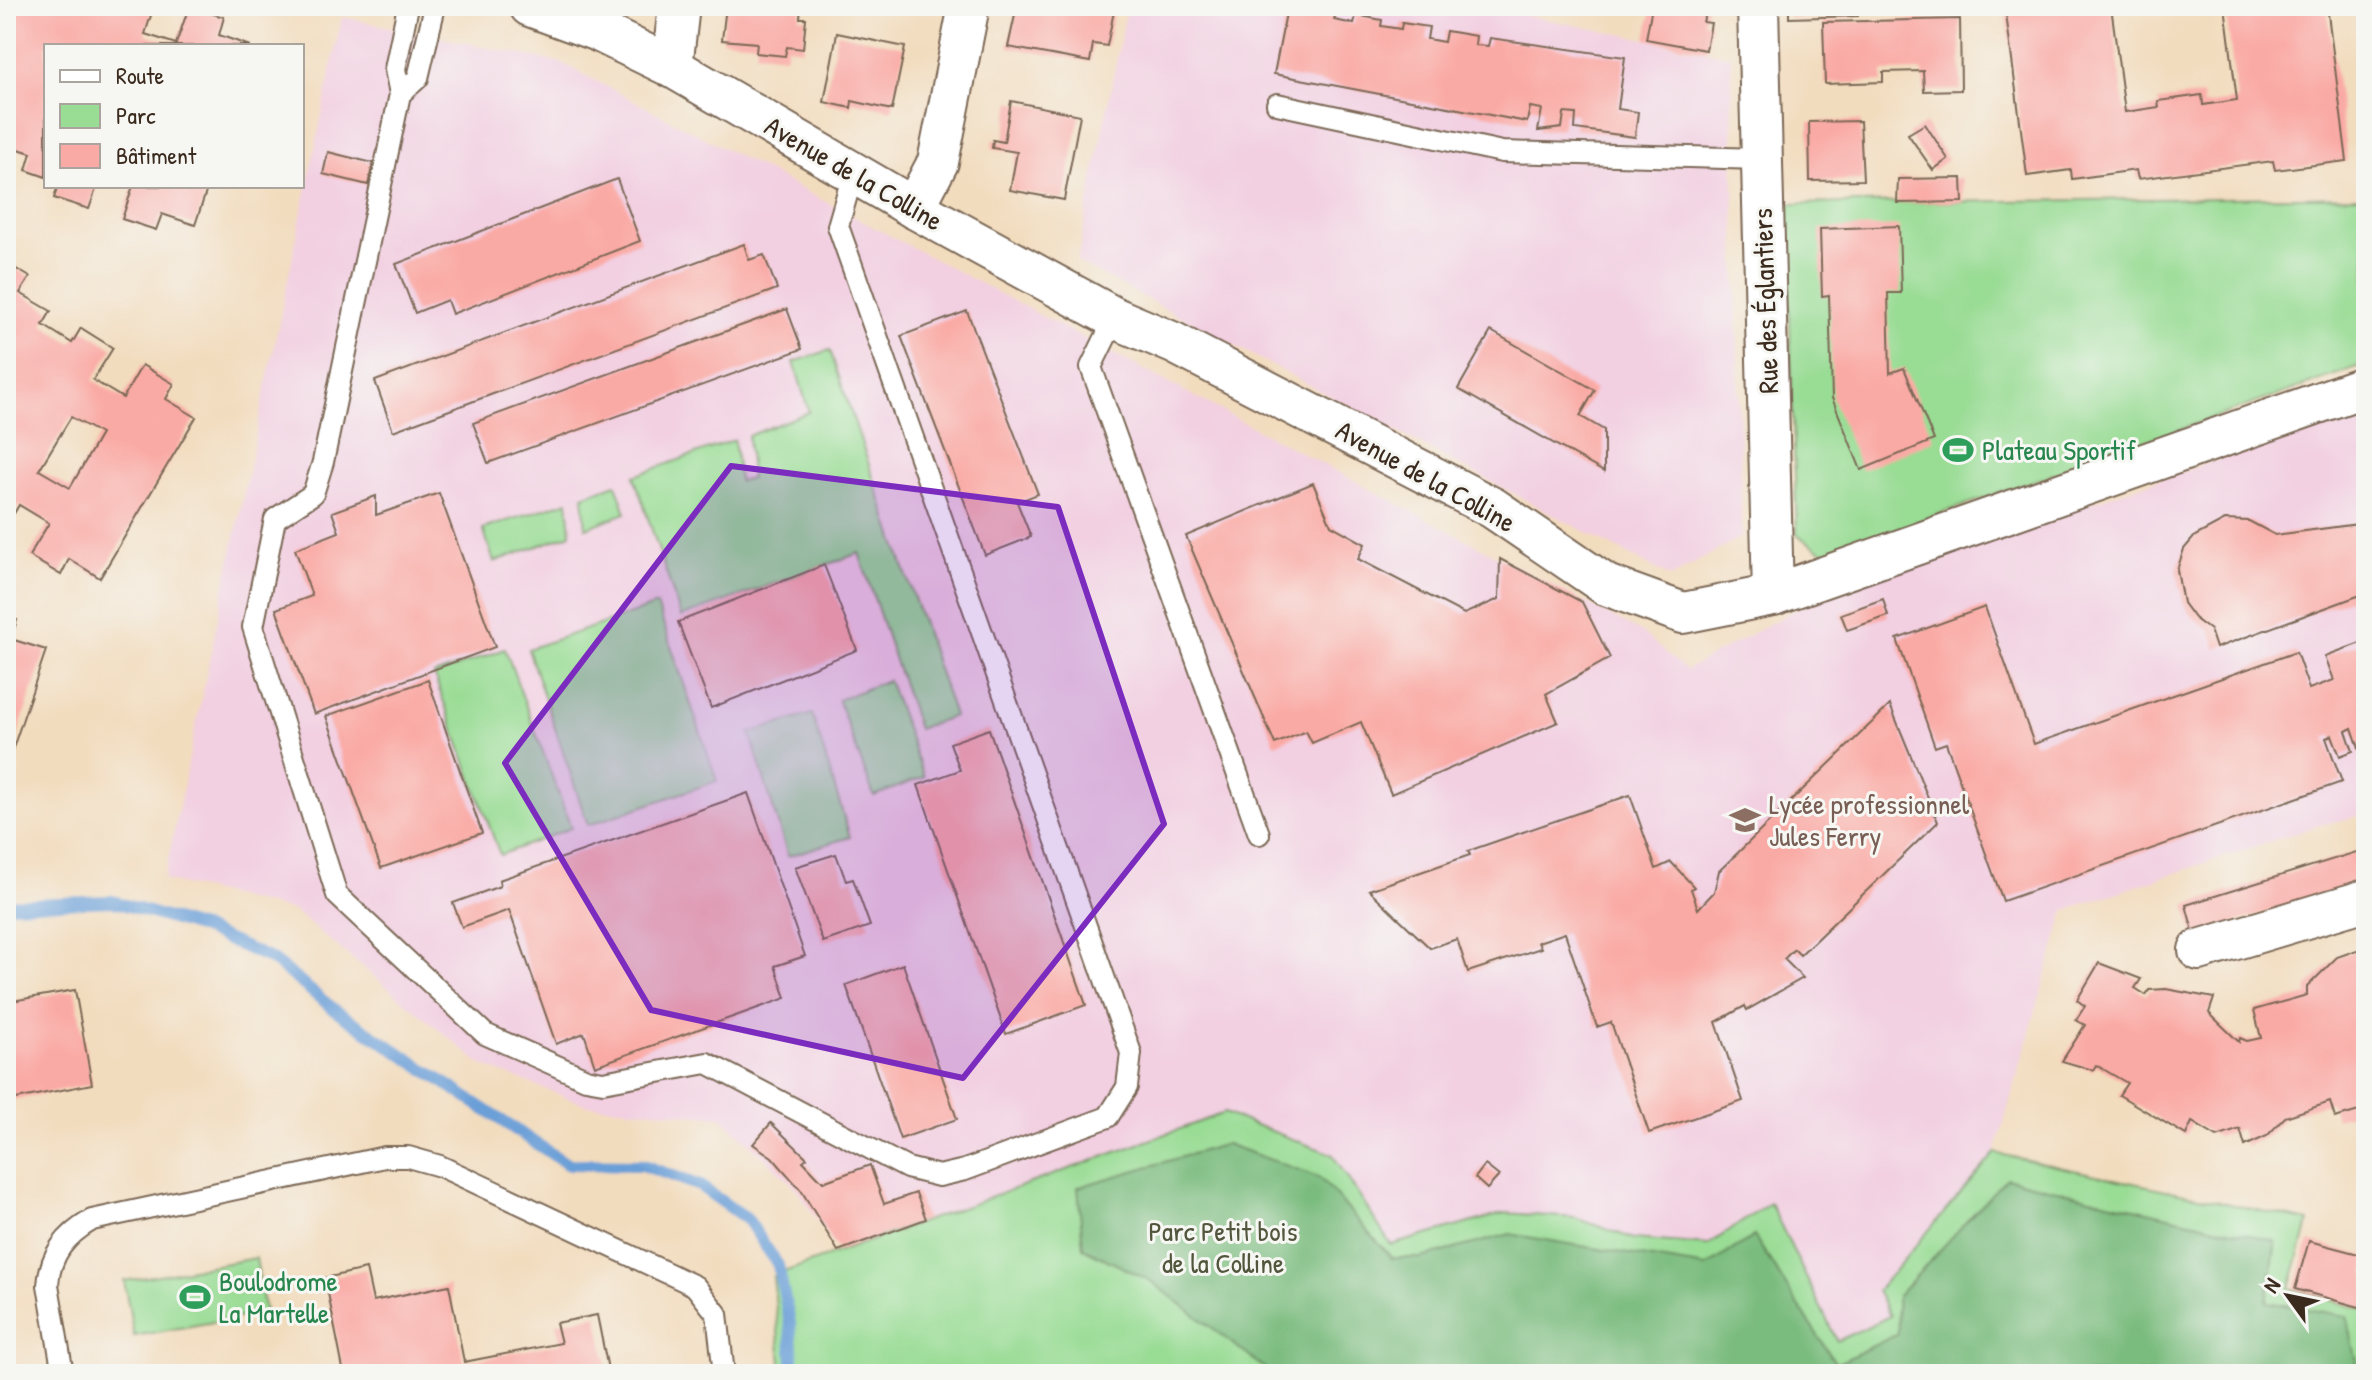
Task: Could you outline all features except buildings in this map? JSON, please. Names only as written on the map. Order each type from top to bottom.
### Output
[{"type":"street","name":"Avenue de la Colline","points":[[530,6],[598,31],[672,67],[853,174],[1115,318],[1174,343],[1493,508],[1606,585],[1683,613],[1773,595],[2366,386]]},
{"type":"street","points":[[672,67],[679,6]]},
{"type":"street","points":[[914,208],[938,162],[969,6]]},
{"type":"street","name":"Rue des Églantiers","points":[[1758,6],[1773,595]]},
{"type":"street","points":[[2199,950],[2366,900]]},
{"type":"lane","points":[[408,6],[395,69],[400,94],[323,462],[313,494],[275,519],[253,627],[337,895],[485,1034],[586,1079],[603,1082],[707,1063],[907,1168],[939,1176],[965,1170],[1108,1117],[1127,1087],[1131,1053],[838,226],[853,174]]},
{"type":"lane","points":[[400,94],[418,78],[435,6]]},
{"type":"lane","points":[[1277,104],[1502,152],[1761,159]]},
{"type":"lane","points":[[1115,318],[1091,367],[1259,834]]},
{"type":"lane","points":[[63,1374],[48,1285],[49,1270],[65,1239],[82,1226],[92,1220],[385,1157],[408,1157],[440,1166],[695,1286],[717,1314],[724,1374]]},
{"type":"highlighted area","points":[[731,466],[1058,507],[1164,824],[963,1078],[651,1010],[505,763]]},
{"type":"shaded area","points":[[1127,6],[1478,6],[1731,56],[1742,536],[1671,577],[1077,262]]},
{"type":"shaded area","points":[[342,17],[562,63],[1641,632],[1686,670],[1831,590],[2366,410],[2366,814],[2316,826],[2065,910],[1995,1153],[1877,1291],[1890,1316],[1836,1341],[1770,1204],[1708,1245],[1634,1239],[1576,1218],[1505,1213],[1390,1245],[1332,1154],[1224,1113],[838,1251],[795,1187],[721,1117],[587,1105],[482,1065],[294,911],[164,880]]},
{"type":"green space","name":"Plateau Sportif","points":[[2366,196],[2366,364],[1826,554],[1797,535],[1786,204]]},
{"type":"green space","points":[[830,350],[954,716],[918,729],[859,553],[681,617],[634,476],[734,440],[739,482],[751,478],[748,436],[809,412],[794,362]]},
{"type":"green space","points":[[616,484],[626,513],[586,528],[583,496]]},
{"type":"green space","points":[[568,501],[571,534],[494,562],[483,529]]},
{"type":"green space","points":[[657,605],[717,781],[588,825],[528,649]]},
{"type":"green space","points":[[505,649],[571,828],[500,855],[434,675]]},
{"type":"green space","points":[[888,680],[924,777],[874,796],[838,700]]},
{"type":"green space","points":[[812,714],[850,837],[788,856],[750,733]]},
{"type":"green space","name":"Parc Petit bois de la Colline","points":[[1224,1113],[1332,1154],[1391,1245],[1505,1213],[1576,1218],[1634,1239],[1708,1245],[1770,1203],[1837,1341],[1890,1316],[1877,1291],[1995,1153],[2309,1221],[2290,1288],[2366,1310],[2366,1374],[782,1374],[773,1276]]},
{"type":"green space","name":"Parc Petit bois de la Colline","points":[[1226,1144],[1319,1177],[1392,1258],[1421,1258],[1510,1234],[1706,1267],[1754,1236],[1836,1364],[1898,1334],[1897,1297],[2006,1178],[2276,1241],[2267,1302],[2347,1316],[2357,1362],[2347,1374],[1272,1374],[1151,1281],[1083,1248],[1078,1187]]},
{"type":"green space","name":"Boulodrome La Martelle","points":[[256,1258],[265,1313],[134,1336],[124,1281]]},
{"type":"waterway","points":[[6,905],[112,901],[201,928],[271,959],[335,1010],[567,1164],[643,1165],[700,1186],[748,1220],[778,1265],[790,1323],[794,1374]]},
{"type":"place","name":"Plateau Sportif","points":[[1958,450]]},
{"type":"place","name":"Lycée professionnel Jules Ferry","points":[[1745,820]]},
{"type":"place","name":"Boulodrome La Martelle","points":[[195,1297]]}]
